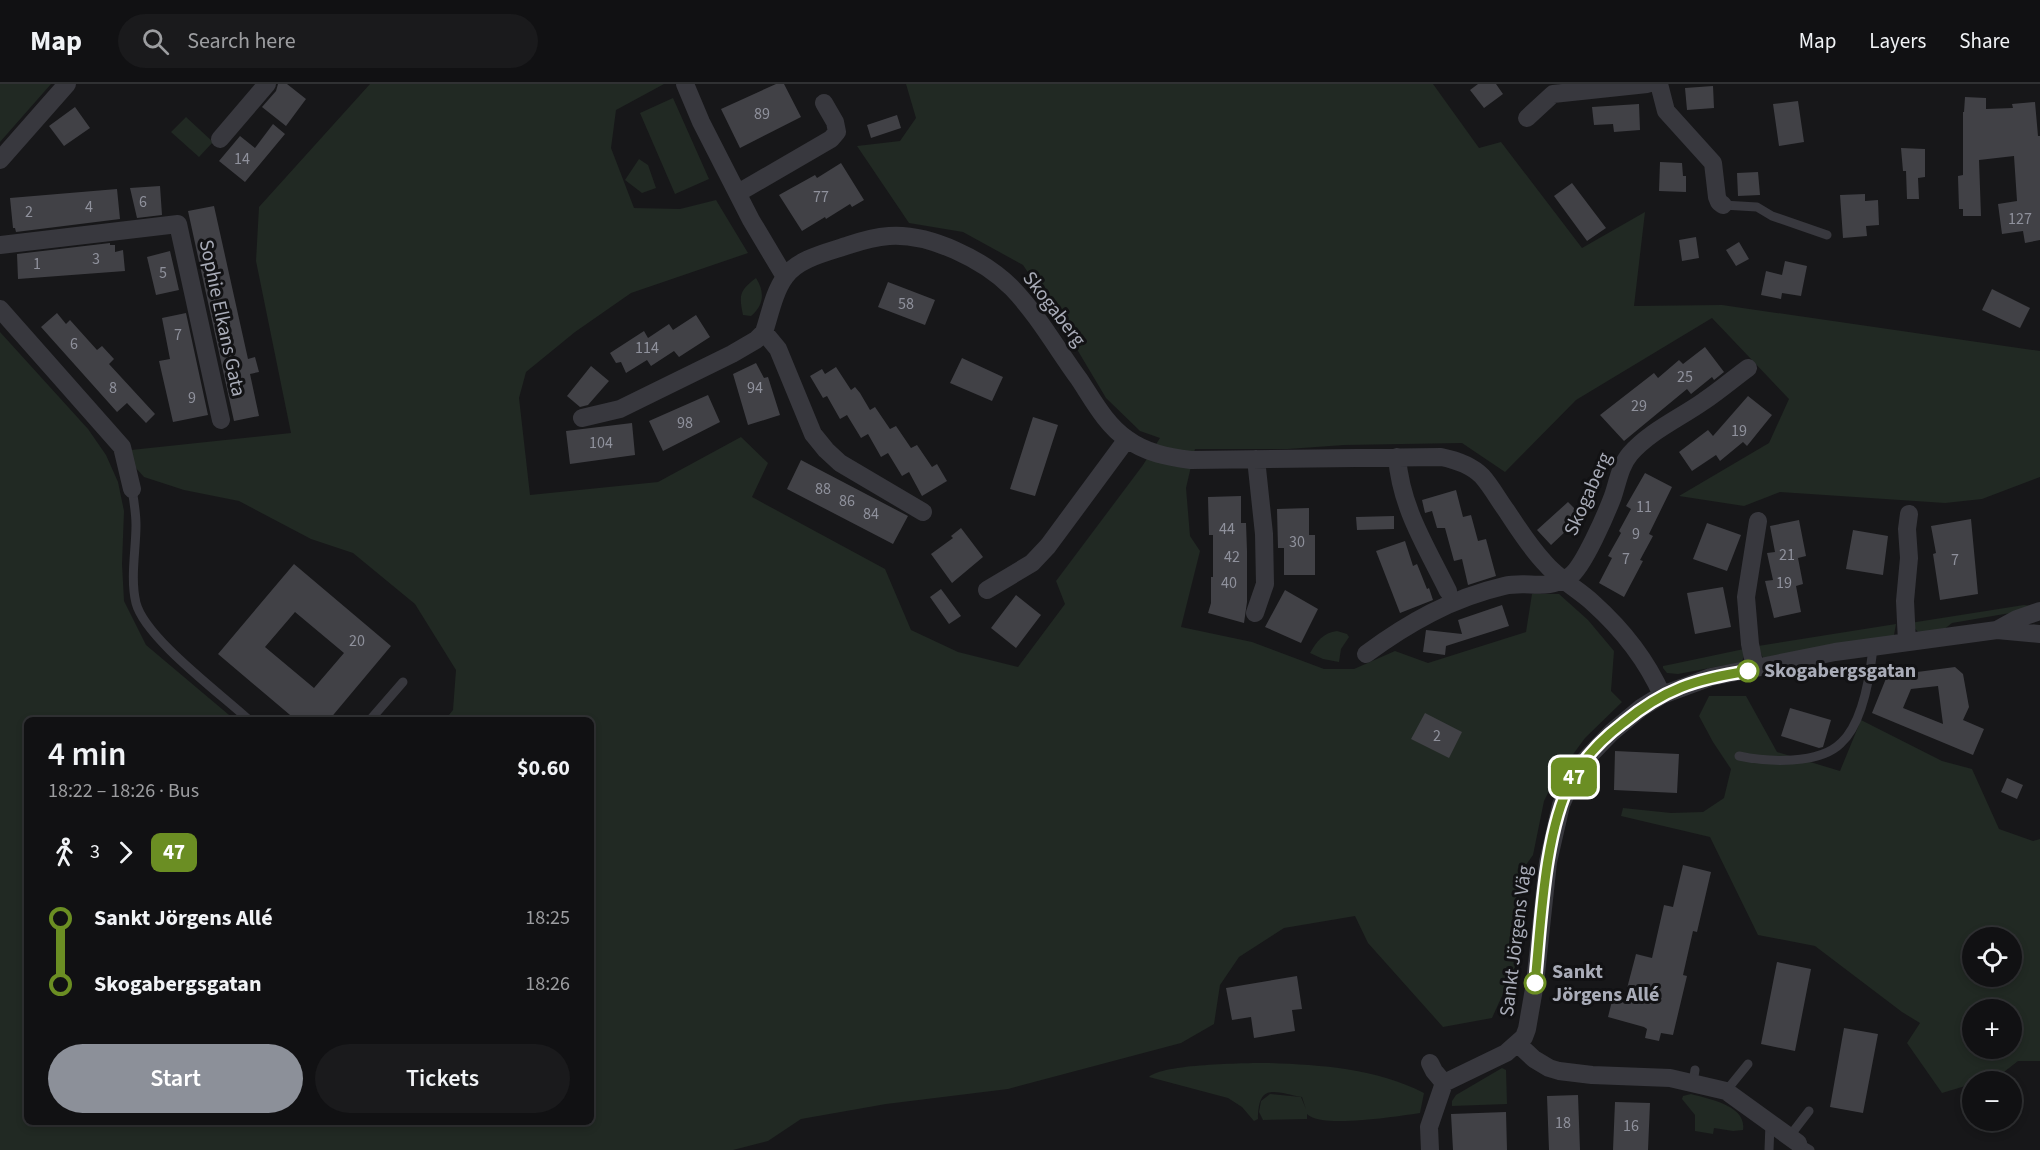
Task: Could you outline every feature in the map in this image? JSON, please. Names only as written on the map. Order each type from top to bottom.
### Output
[{"type":"street","points":[[0,160],[67,84]]},
{"type":"street","points":[[220,139],[267,84]]},
{"type":"street","points":[[582,418],[620,409],[756,340],[764,332],[785,277],[701,122],[685,84]]},
{"type":"street","points":[[1527,118],[1553,94],[1647,84]]},
{"type":"street","points":[[1659,84],[1666,111],[1713,163],[1717,197],[1723,205]]},
{"type":"street","points":[[738,193],[831,139],[837,132],[837,127],[824,103]]},
{"type":"street","name":"Sophie Elkans Gata","points":[[0,244],[178,224],[221,420]]},
{"type":"street","name":"Skogaberg","points":[[785,277],[792,269],[820,254],[855,243],[890,236],[918,238],[943,245],[997,274],[1030,310],[1110,424],[1127,440],[1146,450],[1169,457],[1191,460],[1441,457],[1459,462],[1476,471],[1494,491],[1526,541],[1545,565],[1593,602],[1634,646],[1651,670],[1662,695]]},
{"type":"street","points":[[0,309],[122,447],[132,489]]},
{"type":"street","points":[[764,332],[778,349],[813,434],[826,450],[840,463],[923,512]]},
{"type":"street","name":"Skogaberg","points":[[1562,580],[1572,575],[1583,561],[1630,454],[1649,437],[1704,402],[1749,368]]},
{"type":"street","points":[[987,590],[1024,569],[1037,558],[1069,520],[1127,440]]},
{"type":"street","points":[[1397,457],[1404,498],[1412,521],[1448,591]]},
{"type":"street","points":[[1255,613],[1265,584],[1264,534],[1256,459]]},
{"type":"street","points":[[1907,642],[1905,601],[1909,558],[1907,529],[1909,514]]},
{"type":"street","points":[[1755,668],[1750,644],[1746,597],[1758,521]]},
{"type":"street","points":[[1366,654],[1400,629],[1443,606],[1507,585],[1541,586],[1562,580]]},
{"type":"street","name":"Sankt Jörgens Väg","points":[[1997,630],[2017,619],[2040,611]]},
{"type":"street","name":"Sankt Jörgens Väg","points":[[1444,1083],[1506,1053],[1524,1037],[1530,1013],[1548,862],[1561,805],[1570,782],[1595,747],[1641,708],[1662,695],[1711,677],[1835,652],[1997,630],[2040,634]]},
{"type":"street","name":"Sankt Jörgens Väg","points":[[1518,1044],[1534,1059],[1559,1071],[1592,1075],[1670,1078],[1694,1076],[1726,1091],[1799,1143]]},
{"type":"street","points":[[1430,1063],[1444,1083],[1429,1127],[1430,1150]]},
{"type":"lane","points":[[1723,205],[1757,207],[1772,216],[1827,235]]},
{"type":"lane","points":[[132,489],[136,525],[134,587],[145,624],[162,643],[246,717]]},
{"type":"lane","points":[[1739,756],[1764,761],[1789,760],[1817,755],[1840,744],[1855,725],[1871,669],[1873,648]]},
{"type":"lane","points":[[373,717],[403,682]]},
{"type":"lane","points":[[1726,1091],[1748,1064]]},
{"type":"lane","points":[[1799,1143],[1809,1111]]},
{"type":"lane","points":[[1769,1150],[1770,1124]]},
{"type":"shaded area","points":[[0,84],[51,84],[0,142]]},
{"type":"shaded area","points":[[370,84],[664,84],[616,110],[611,148],[634,208],[680,209],[716,200],[748,253],[631,293],[575,332],[526,372],[519,398],[530,495],[658,482],[741,437],[768,463],[752,497],[885,569],[911,630],[958,652],[1018,667],[1065,604],[1056,581],[1143,465],[1160,438],[1140,431],[1106,398],[1056,314],[1023,265],[963,232],[909,223],[857,146],[900,141],[916,118],[906,84],[1433,84],[1479,148],[1501,142],[1582,248],[1645,212],[1634,306],[1722,305],[2040,351],[2040,477],[1982,499],[1945,503],[1780,492],[1744,506],[1679,496],[1769,443],[1789,399],[1712,318],[1576,400],[1505,472],[1462,443],[1344,445],[1288,449],[1195,449],[1186,488],[1190,536],[1200,551],[1181,627],[1252,642],[1324,669],[1354,669],[1395,651],[1428,663],[1526,632],[1532,594],[1559,594],[1588,620],[1614,651],[1611,691],[1622,702],[1585,738],[1555,779],[1544,801],[1533,855],[1521,872],[1518,890],[1525,914],[1516,965],[1492,1018],[1443,1027],[1368,943],[1355,916],[1284,928],[1239,957],[1220,985],[1214,1024],[1181,1043],[1008,1089],[886,1104],[801,1119],[768,1141],[733,1150],[0,1150],[0,332],[88,429],[106,455],[118,482],[124,511],[122,564],[124,601],[146,645],[231,717],[24,717],[24,1125],[594,1125],[594,717],[447,717],[453,710],[456,670],[415,604],[353,553],[311,539],[239,501],[184,490],[144,477],[135,467],[131,450],[291,433],[256,261],[259,207]]},
{"type":"shaded area","points":[[673,98],[709,179],[675,194],[640,113]]},
{"type":"shaded area","points":[[186,117],[213,142],[199,157],[171,132]]},
{"type":"shaded area","points":[[639,159],[648,165],[656,188],[642,193],[625,180]]},
{"type":"shaded area","points":[[756,278],[762,293],[761,303],[751,316],[743,315],[741,303],[743,290]]},
{"type":"shaded area","points":[[2024,605],[2031,606],[2016,612],[1952,623],[1943,630],[1918,632],[1910,623]]},
{"type":"shaded area","points":[[1896,624],[1894,635],[1887,638],[1763,658],[1758,646]]},
{"type":"shaded area","points":[[1337,631],[1349,637],[1341,649],[1339,662],[1323,659],[1310,653],[1321,638]]},
{"type":"shaded area","points":[[1744,649],[1742,662],[1678,674],[1667,673],[1663,668],[1663,666]]},
{"type":"shaded area","points":[[1709,696],[1746,696],[1777,752],[1840,771],[1861,720],[1942,761],[1972,769],[1999,829],[2033,841],[2040,839],[2040,1061],[2018,1061],[2005,1071],[1962,1071],[1962,1087],[1942,1093],[1907,1043],[1920,1023],[1815,946],[1758,935],[1710,837],[1621,816],[1623,808],[1671,813],[1703,812],[1724,798],[1731,769],[1699,716]]},
{"type":"shaded area","points":[[1267,1063],[1347,1069],[1386,1078],[1424,1093],[1420,1113],[1343,1121],[1327,1121],[1307,1114],[1307,1119],[1263,1120],[1259,1112],[1261,1101],[1270,1094],[1301,1097],[1306,1109],[1302,1097],[1270,1092],[1261,1099],[1259,1107],[1258,1119],[1254,1121],[1242,1107],[1228,1098],[1149,1077],[1170,1069],[1186,1067]]},
{"type":"shaded area","points":[[1502,1068],[1506,1070],[1507,1104],[1452,1106],[1456,1095]]},
{"type":"shaded area","points":[[1691,1094],[1725,1104],[1733,1109],[1743,1121],[1743,1130],[1714,1128],[1713,1134],[1695,1131],[1695,1115],[1682,1099],[1683,1096]]},
{"type":"building","points":[[278,84],[287,84],[306,99],[286,126],[262,107],[276,91]]},
{"type":"building","points":[[776,84],[784,84],[801,117],[740,148],[721,109]]},
{"type":"building","points":[[1478,84],[1496,84],[1503,94],[1484,108],[1470,90]]},
{"type":"building","points":[[1713,86],[1714,108],[1687,110],[1685,88]]},
{"type":"building","points":[[1965,97],[1986,98],[1986,109],[2013,108],[2012,104],[2035,102],[2038,136],[2040,136],[2040,240],[2025,243],[2023,231],[2002,234],[1998,204],[2017,201],[2014,156],[1979,160],[1981,216],[1963,216],[1963,209],[1959,209],[1958,176],[1963,175]]},
{"type":"building","points":[[1798,101],[1804,142],[1779,146],[1773,104]]},
{"type":"building","points":[[1639,104],[1640,130],[1614,132],[1613,124],[1594,125],[1592,107]]},
{"type":"building","points":[[75,107],[90,128],[64,146],[49,126]]},
{"type":"building","points":[[897,115],[901,128],[871,138],[867,125]]},
{"type":"building","points":[[273,124],[285,134],[245,182],[219,161],[240,136],[255,148]]},
{"type":"building","points":[[1901,148],[1925,149],[1925,177],[1918,178],[1919,199],[1907,199],[1906,171],[1903,171]]},
{"type":"building","points":[[1660,162],[1682,163],[1683,176],[1686,176],[1686,192],[1659,191]]},
{"type":"building","points":[[841,163],[864,200],[852,207],[850,204],[802,231],[779,195],[815,175],[817,178]]},
{"type":"building","points":[[1758,172],[1760,195],[1738,196],[1737,173]]},
{"type":"building","points":[[1572,183],[1606,228],[1587,241],[1554,196]]},
{"type":"building","points":[[160,186],[162,215],[137,218],[130,188]]},
{"type":"building","points":[[117,189],[120,219],[16,232],[13,228],[10,198]]},
{"type":"building","points":[[1865,194],[1865,201],[1878,200],[1879,225],[1866,226],[1867,236],[1843,238],[1840,195]]},
{"type":"building","points":[[214,206],[248,359],[255,357],[259,372],[250,374],[259,416],[234,421],[188,211]]},
{"type":"building","points":[[1696,237],[1699,258],[1682,261],[1679,240]]},
{"type":"building","points":[[1739,242],[1749,259],[1736,266],[1726,250]]},
{"type":"building","points":[[110,243],[110,245],[115,245],[115,252],[123,250],[125,271],[18,279],[17,254]]},
{"type":"building","points":[[170,251],[179,290],[156,295],[147,257]]},
{"type":"building","points":[[1785,261],[1807,266],[1801,296],[1782,293],[1781,299],[1761,295],[1766,271],[1782,275]]},
{"type":"building","points":[[888,282],[935,300],[925,325],[878,307]]},
{"type":"building","points":[[1992,289],[2030,308],[2020,328],[1982,310]]},
{"type":"building","points":[[57,313],[66,324],[70,320],[97,350],[102,346],[114,359],[109,364],[155,414],[146,423],[127,403],[117,412],[41,327]]},
{"type":"building","points":[[186,313],[208,415],[173,422],[159,361],[170,359],[162,318]]},
{"type":"building","points":[[696,315],[710,337],[679,357],[674,351],[651,366],[647,360],[626,373],[621,362],[616,363],[610,353],[644,331],[648,338],[669,324],[673,330]]},
{"type":"building","points":[[1705,347],[1724,372],[1714,380],[1712,377],[1691,394],[1687,389],[1624,441],[1600,415],[1654,373],[1658,378],[1679,360],[1683,364]]},
{"type":"building","points":[[962,358],[1003,377],[992,401],[950,383]]},
{"type":"building","points":[[756,363],[764,378],[768,377],[780,415],[748,425],[733,374]]},
{"type":"building","points":[[591,366],[609,381],[588,405],[580,407],[567,396]]},
{"type":"building","points":[[836,367],[851,390],[855,387],[860,393],[870,410],[875,407],[890,429],[896,426],[911,448],[917,445],[932,467],[937,464],[947,481],[922,496],[909,472],[902,476],[888,453],[881,457],[868,434],[861,438],[847,415],[840,419],[827,396],[823,398],[810,376],[822,369],[825,374]]},
{"type":"building","points":[[708,395],[720,422],[663,451],[649,421]]},
{"type":"building","points":[[1748,396],[1772,415],[1747,446],[1743,442],[1720,461],[1716,455],[1692,471],[1679,452],[1708,430],[1713,436]]},
{"type":"building","points":[[1033,417],[1058,425],[1035,496],[1010,489]]},
{"type":"building","points":[[632,423],[635,455],[570,464],[566,431]]},
{"type":"building","points":[[801,460],[908,516],[893,544],[787,489]]},
{"type":"building","points":[[1645,473],[1672,487],[1649,534],[1653,536],[1640,560],[1643,561],[1624,597],[1599,583],[1612,558],[1608,556],[1631,509],[1626,506]]},
{"type":"building","points":[[1456,490],[1463,517],[1471,515],[1478,541],[1486,539],[1496,576],[1468,585],[1462,559],[1454,561],[1445,528],[1437,528],[1432,511],[1425,513],[1422,500]]},
{"type":"building","points":[[1241,496],[1241,523],[1246,523],[1247,551],[1247,602],[1244,623],[1208,613],[1211,603],[1211,577],[1213,577],[1213,535],[1209,535],[1208,497]]},
{"type":"building","points":[[1568,502],[1582,516],[1551,545],[1537,530]]},
{"type":"building","points":[[1309,508],[1309,535],[1315,535],[1315,575],[1284,575],[1284,548],[1278,548],[1277,509]]},
{"type":"building","points":[[1394,516],[1394,529],[1357,530],[1356,517]]},
{"type":"building","points":[[1971,519],[1978,594],[1940,600],[1931,526]]},
{"type":"building","points":[[1799,520],[1806,556],[1798,558],[1803,584],[1796,586],[1801,612],[1774,618],[1765,581],[1773,580],[1767,553],[1775,552],[1770,526]]},
{"type":"building","points":[[1707,523],[1741,535],[1727,571],[1693,559]]},
{"type":"building","points":[[961,528],[983,557],[952,583],[931,554],[953,538],[951,536]]},
{"type":"building","points":[[1853,530],[1888,536],[1883,575],[1846,569]]},
{"type":"building","points":[[1405,541],[1413,566],[1417,564],[1433,600],[1400,613],[1376,551]]},
{"type":"building","points":[[294,564],[391,646],[332,717],[292,717],[218,654]],"holes":[[[295,612],[344,653],[314,688],[265,647]]]},
{"type":"building","points":[[1723,587],[1731,627],[1695,634],[1687,593]]},
{"type":"building","points":[[941,589],[961,616],[949,624],[930,597]]},
{"type":"building","points":[[1285,590],[1318,609],[1301,643],[1265,627]]},
{"type":"building","points":[[1016,595],[1041,615],[1016,648],[991,628]]},
{"type":"building","points":[[1502,605],[1509,626],[1446,646],[1445,655],[1423,652],[1426,630],[1462,634],[1458,620]]},
{"type":"building","points":[[1955,667],[1963,674],[1969,707],[1963,720],[1984,729],[1973,755],[1872,713],[1887,676]],"holes":[[[1938,686],[1943,724],[1903,708],[1911,689]]]},
{"type":"building","points":[[1790,708],[1831,720],[1823,747],[1819,748],[1781,736]]},
{"type":"building","points":[[1425,713],[1462,732],[1449,758],[1411,739]]},
{"type":"building","points":[[1615,751],[1679,754],[1677,793],[1614,790]]},
{"type":"building","points":[[2007,778],[2023,785],[2017,799],[2001,792]]},
{"type":"building","points":[[1683,865],[1711,872],[1697,932],[1693,931],[1683,975],[1687,976],[1673,1035],[1661,1033],[1659,1041],[1645,1038],[1647,1029],[1644,1027],[1608,1017],[1614,993],[1625,996],[1636,954],[1652,958],[1664,905],[1673,907]]},
{"type":"building","points":[[1777,962],[1811,969],[1795,1051],[1761,1044]]},
{"type":"building","points":[[1297,976],[1302,1009],[1292,1010],[1295,1031],[1254,1038],[1251,1017],[1232,1020],[1226,988]]},
{"type":"building","points":[[1844,1028],[1878,1034],[1863,1113],[1830,1107]]},
{"type":"building","points":[[1578,1095],[1580,1150],[1549,1150],[1547,1096]]},
{"type":"building","points":[[1615,1102],[1650,1103],[1648,1150],[1613,1150]]},
{"type":"building","points":[[1506,1112],[1507,1150],[1453,1150],[1451,1114]]},
{"type":"bus line","name":"47","points":[[1535,983],[1548,862],[1561,805],[1570,782],[1582,763],[1612,732],[1641,708],[1662,695],[1711,677],[1748,671]]},
{"type":"place","name":"Skogabergsgatan","points":[[1748,671]]},
{"type":"place","name":"Sankt Jörgens Allé","points":[[1535,983]]}]
